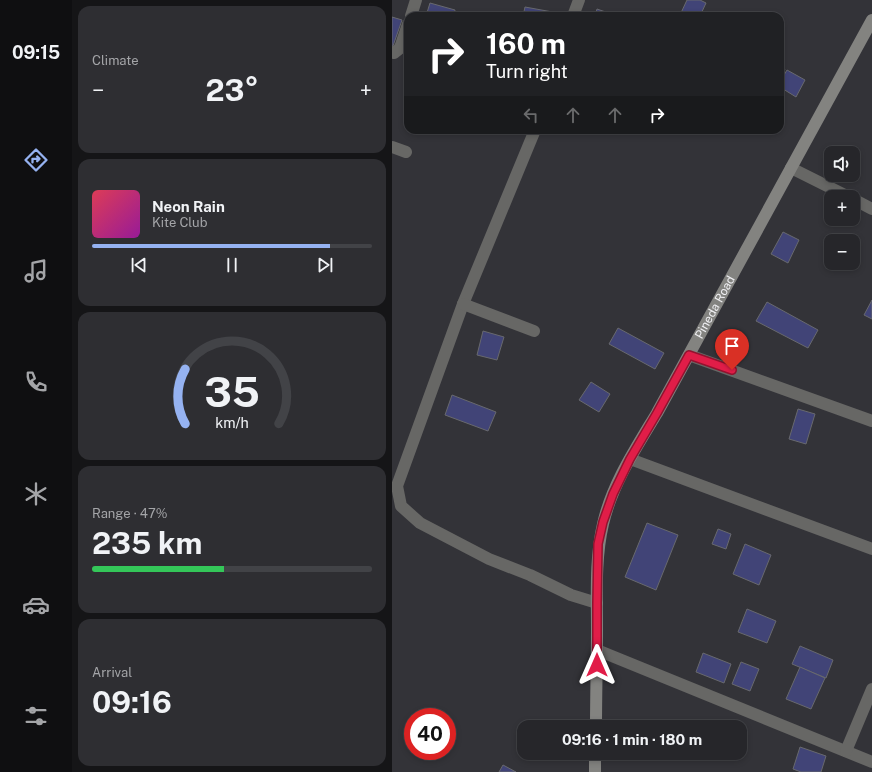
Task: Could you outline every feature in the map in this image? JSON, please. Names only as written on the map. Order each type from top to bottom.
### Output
[{"type":"street","points":[[412,12],[416,0]]},
{"type":"street","points":[[574,12],[578,0]]},
{"type":"street","name":"Pineda Road","points":[[596,720],[598,544],[603,522],[613,494],[630,459],[689,355],[872,20]]},
{"type":"street","points":[[392,52],[394,53],[399,49],[404,35]]},
{"type":"street","points":[[533,134],[463,304],[397,486],[401,506],[420,522],[471,550],[530,574],[571,594],[597,603]]},
{"type":"street","points":[[392,146],[406,152]]},
{"type":"street","points":[[791,168],[835,190]]},
{"type":"street","points":[[860,202],[872,208]]},
{"type":"street","points":[[463,304],[534,331]]},
{"type":"street","points":[[689,355],[872,421]]},
{"type":"street","points":[[630,459],[872,549]]},
{"type":"street","points":[[597,650],[872,762]]},
{"type":"street","points":[[846,752],[872,689]]},
{"type":"street","points":[[595,760],[595,772]]},
{"type":"building","points":[[687,0],[700,0],[706,3],[702,12],[681,12]]},
{"type":"building","points":[[430,3],[455,10],[455,12],[427,12]]},
{"type":"building","points":[[525,7],[552,12],[524,12]]},
{"type":"building","points":[[597,9],[606,12],[596,12]]},
{"type":"building","points":[[392,17],[402,20],[393,46],[392,46]]},
{"type":"building","points":[[787,70],[805,80],[796,97],[784,90],[784,75]]},
{"type":"building","points":[[783,232],[799,240],[788,263],[771,254]]},
{"type":"building","points":[[872,300],[872,319],[864,315]]},
{"type":"building","points":[[767,302],[818,330],[808,348],[756,321]]},
{"type":"building","points":[[618,328],[664,353],[655,369],[609,344]]},
{"type":"building","points":[[483,331],[504,337],[497,360],[477,355]]},
{"type":"building","points":[[591,382],[610,394],[599,412],[579,400]]},
{"type":"building","points":[[452,395],[496,412],[488,431],[445,415]]},
{"type":"building","points":[[798,409],[815,414],[806,444],[789,439]]},
{"type":"building","points":[[647,523],[678,535],[656,590],[625,577]]},
{"type":"building","points":[[718,529],[731,534],[726,549],[712,544]]},
{"type":"building","points":[[745,544],[771,555],[759,585],[733,574]]},
{"type":"building","points":[[747,609],[776,621],[767,643],[738,632]]},
{"type":"building","points":[[800,646],[833,660],[826,678],[792,664]]},
{"type":"building","points":[[703,653],[731,664],[724,683],[696,672]]},
{"type":"building","points":[[741,662],[759,669],[750,691],[732,684]]},
{"type":"building","points":[[800,667],[825,678],[811,709],[786,699]]},
{"type":"building","points":[[800,747],[826,756],[821,772],[801,772],[793,769]]},
{"type":"building","points":[[503,765],[516,772],[499,772]]},
{"type":"route","points":[[597,665],[598,544],[603,522],[613,494],[630,459],[689,355],[732,370]]}]
